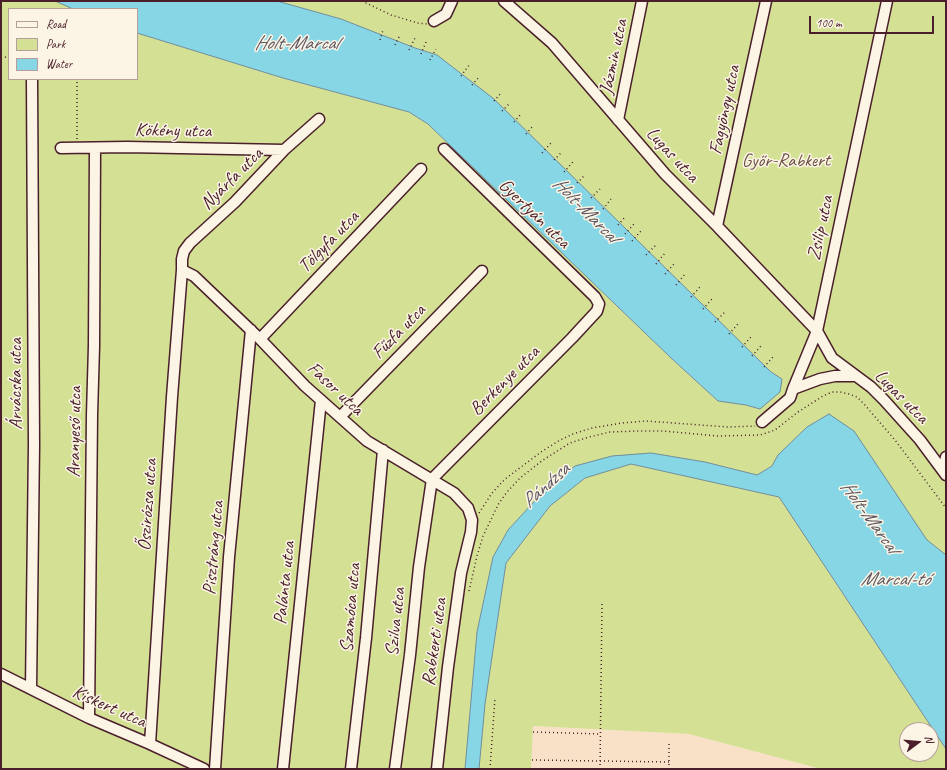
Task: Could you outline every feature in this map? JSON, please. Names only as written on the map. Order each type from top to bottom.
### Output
[{"type":"street","points":[[434,21],[446,14],[452,1]]},
{"type":"street","name":"Lugas utca","points":[[504,1],[552,43],[665,174],[817,331],[832,358],[884,400],[920,440],[945,472]]},
{"type":"street","name":"Jázmin utca","points":[[618,120],[642,1]]},
{"type":"street","name":"Fagyöngy utca","points":[[717,226],[766,1]]},
{"type":"street","name":"Zsilip utca","points":[[793,389],[817,331],[887,1]]},
{"type":"street","name":"Árvácska utca","points":[[31,689],[34,445],[32,80]]},
{"type":"street","name":"Nyárfa utca","points":[[182,270],[182,259],[184,252],[190,243],[235,202],[284,150],[319,119]]},
{"type":"street","name":"Kökény utca","points":[[61,148],[127,147],[284,150]]},
{"type":"street","name":"Aranyeső utca","points":[[89,718],[95,148]]},
{"type":"street","name":"Gyertyán utca","points":[[444,149],[595,297],[599,304]]},
{"type":"street","name":"Tölgyfa utca","points":[[260,339],[421,169]]},
{"type":"street","name":"Fasor utca","points":[[182,270],[194,276],[251,330],[305,386],[367,441],[454,493],[468,508],[472,520]]},
{"type":"street","name":"Őszirózsa utca","points":[[150,744],[171,412],[182,270]]},
{"type":"street","name":"Fűzfa utca","points":[[340,417],[482,271]]},
{"type":"street","name":"Berkenye utca","points":[[432,479],[572,338],[597,311],[599,304]]},
{"type":"street","name":"Pisztráng utca","points":[[215,769],[229,557],[251,330]]},
{"type":"street","name":"Lugas utca","points":[[793,389],[835,376],[855,376]]},
{"type":"street","points":[[762,422],[790,398],[793,389]]},
{"type":"street","name":"Palánta utca","points":[[283,769],[321,400]]},
{"type":"street","name":"Szamóca utca","points":[[351,769],[366,638],[383,450]]},
{"type":"street","points":[[945,472],[946,456]]},
{"type":"street","name":"Szilva utca","points":[[395,769],[410,655],[419,567],[432,479]]},
{"type":"street","name":"Rabkerti utca","points":[[436,769],[461,573],[471,532],[472,520]]},
{"type":"street","name":"Kiskert utca","points":[[1,674],[89,718],[204,769]]},
{"type":"path","points":[[362,1],[391,15],[411,21],[428,24],[434,21]]},
{"type":"path","points":[[380,40],[383,30]]},
{"type":"path","points":[[395,45],[400,35]]},
{"type":"path","points":[[410,50],[415,38]]},
{"type":"path","points":[[421,54],[426,42]]},
{"type":"path","points":[[430,60],[436,49]]},
{"type":"path","points":[[461,76],[470,64]]},
{"type":"path","points":[[472,85],[479,77]]},
{"type":"path","points":[[77,80],[77,147]]},
{"type":"path","points":[[494,101],[501,93]]},
{"type":"path","points":[[502,111],[510,103]]},
{"type":"path","points":[[514,122],[521,114]]},
{"type":"path","points":[[526,134],[533,126]]},
{"type":"path","points":[[542,153],[551,143]]},
{"type":"path","points":[[554,160],[561,153]]},
{"type":"path","points":[[564,172],[573,162]]},
{"type":"path","points":[[577,183],[584,176]]},
{"type":"path","points":[[591,198],[600,189]]},
{"type":"path","points":[[603,209],[611,200]]},
{"type":"path","points":[[618,225],[626,216]]},
{"type":"path","points":[[625,234],[634,224]]},
{"type":"path","points":[[632,241],[641,231]]},
{"type":"path","points":[[646,255],[656,245]]},
{"type":"path","points":[[656,264],[665,253]]},
{"type":"path","points":[[665,274],[674,264]]},
{"type":"path","points":[[676,284],[685,274]]},
{"type":"path","points":[[691,297],[700,286]]},
{"type":"path","points":[[702,309],[712,299]]},
{"type":"path","points":[[715,322],[725,312]]},
{"type":"path","points":[[729,334],[738,324]]},
{"type":"path","points":[[742,347],[751,337]]},
{"type":"path","points":[[752,356],[761,346]]},
{"type":"path","points":[[764,367],[773,357]]},
{"type":"path","points":[[468,595],[483,536],[499,503],[507,492],[520,478],[543,460],[570,443],[610,432],[637,430],[718,436],[760,435],[775,430],[822,396],[832,392],[849,394],[858,398],[896,440],[946,508]]},
{"type":"path","points":[[472,520],[480,513],[492,493],[505,479],[541,452],[560,440],[579,432],[609,424],[646,421],[728,427],[753,426],[762,422]]},
{"type":"path","points":[[600,769],[602,604]]},
{"type":"path","points":[[490,769],[495,698]]},
{"type":"path","points":[[533,732],[601,734]]},
{"type":"path","points":[[669,769],[670,742]]},
{"type":"path","points":[[532,760],[669,762]]},
{"type":"shaded area","points":[[533,726],[689,734],[821,769],[531,769]]},
{"type":"green space","name":"Győr-Rabkert","points":[[1,1],[55,1],[71,8],[8,8],[8,80],[138,80],[138,33],[283,78],[409,112],[428,124],[670,357],[718,401],[746,405],[760,409],[782,379],[771,372],[437,55],[341,19],[277,1],[946,1],[946,555],[927,540],[807,427],[778,455],[772,466],[757,475],[705,462],[651,453],[575,466],[542,493],[508,530],[493,557],[477,632],[465,769],[1,769]]},
{"type":"green space","points":[[631,464],[779,497],[928,722],[899,722],[899,762],[939,762],[939,738],[946,749],[946,769],[821,769],[689,734],[533,726],[531,769],[479,769],[485,704],[506,563],[550,506],[585,478]]},
{"type":"water","name":"Holt-Marcal","points":[[55,1],[277,1],[341,19],[437,55],[494,99],[771,372],[782,379],[780,392],[760,409],[746,405],[718,401],[670,357],[428,124],[409,112],[283,78],[138,33],[138,8],[71,8]]},
{"type":"water","name":"Marcal-tó","points":[[829,414],[854,431],[927,540],[946,555],[946,749],[939,738],[939,722],[928,722],[779,497],[631,464],[585,478],[550,506],[506,563],[485,704],[479,769],[465,769],[477,632],[493,557],[508,530],[542,493],[575,466],[612,456],[651,453],[705,462],[757,475],[772,466],[778,455],[807,427]]},
{"type":"water label","name":"Pándzsa","points":[[546,486]]}]
